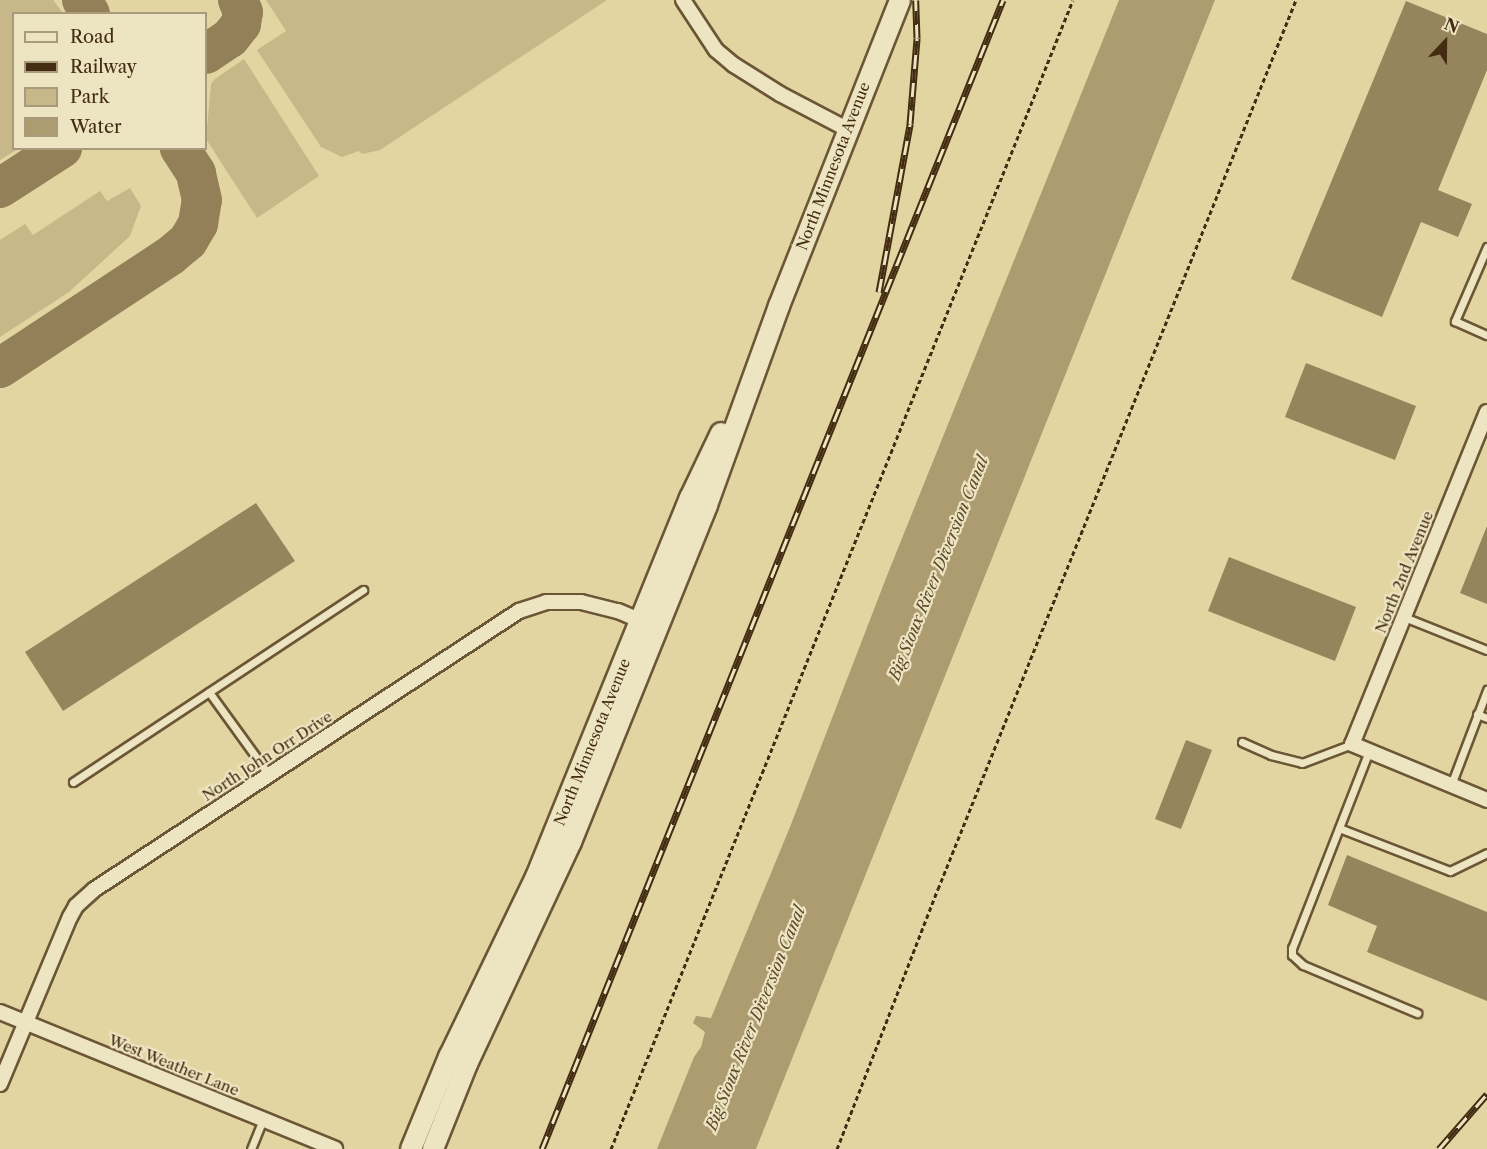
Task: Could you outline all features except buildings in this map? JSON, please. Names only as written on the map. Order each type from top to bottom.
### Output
[{"type":"main road","name":"North Minnesota Avenue","points":[[411,1149],[449,1057],[536,877],[649,625],[707,505],[769,333],[847,129],[900,0]]},
{"type":"main road","name":"North Minnesota Avenue","points":[[433,1149],[467,1064],[562,863],[649,625]]},
{"type":"street","points":[[683,0],[716,50],[734,65],[847,129]]},
{"type":"street","name":"North 2nd Avenue","points":[[1352,744],[1487,412]]},
{"type":"street","name":"North John Orr Drive","points":[[0,1084],[70,917],[84,897],[519,611],[533,605],[562,600],[581,602],[603,606],[649,625]]},
{"type":"street","points":[[1352,744],[1487,800]]},
{"type":"street","name":"West Weather Lane","points":[[0,1012],[335,1149]]},
{"type":"lane","points":[[1487,247],[1455,321],[1487,335]]},
{"type":"lane","points":[[73,782],[363,590]]},
{"type":"lane","points":[[1404,617],[1487,650]]},
{"type":"lane","points":[[1451,785],[1487,690]]},
{"type":"lane","points":[[209,692],[269,775]]},
{"type":"lane","points":[[1478,714],[1487,718]]},
{"type":"lane","points":[[1242,742],[1271,755],[1302,763],[1352,744]]},
{"type":"lane","points":[[1369,751],[1292,948],[1292,955],[1303,965],[1417,1013]]},
{"type":"lane","points":[[1339,828],[1450,871],[1487,853]]},
{"type":"lane","points":[[251,1149],[263,1120]]},
{"type":"path","points":[[611,1149],[1073,0]]},
{"type":"path","points":[[837,1149],[934,900],[1296,0]]},
{"type":"green space","points":[[0,0],[53,0],[62,12],[12,12],[12,150],[16,150],[0,160]]},
{"type":"green space","points":[[266,0],[607,0],[380,150],[362,154],[359,151],[342,157],[321,147],[257,50],[286,31]]},
{"type":"green space","points":[[244,59],[319,176],[257,218],[207,141],[211,84]]},
{"type":"green space","points":[[130,188],[141,206],[130,236],[69,292],[0,337],[0,240],[25,224],[33,235],[100,191],[107,201]]},
{"type":"water","name":"Big Sioux River Diversion Canal","points":[[1119,0],[1215,0],[756,1149],[657,1149],[694,1057],[701,1047],[705,1032],[693,1023],[696,1016],[711,1018],[790,827],[888,573]]},
{"type":"taxiway","points":[[82,0],[89,12]]},
{"type":"taxiway","points":[[207,53],[230,38],[241,24],[243,12],[238,0]]},
{"type":"taxiway","points":[[0,188],[59,150]]},
{"type":"taxiway","points":[[0,368],[170,256],[188,241],[198,224],[202,200],[196,173],[181,150]]},
{"type":"railway","points":[[879,292],[910,124],[917,38],[916,0]]},
{"type":"railway","points":[[542,1149],[1003,0]]},
{"type":"railway","points":[[1439,1149],[1487,1094]]}]
